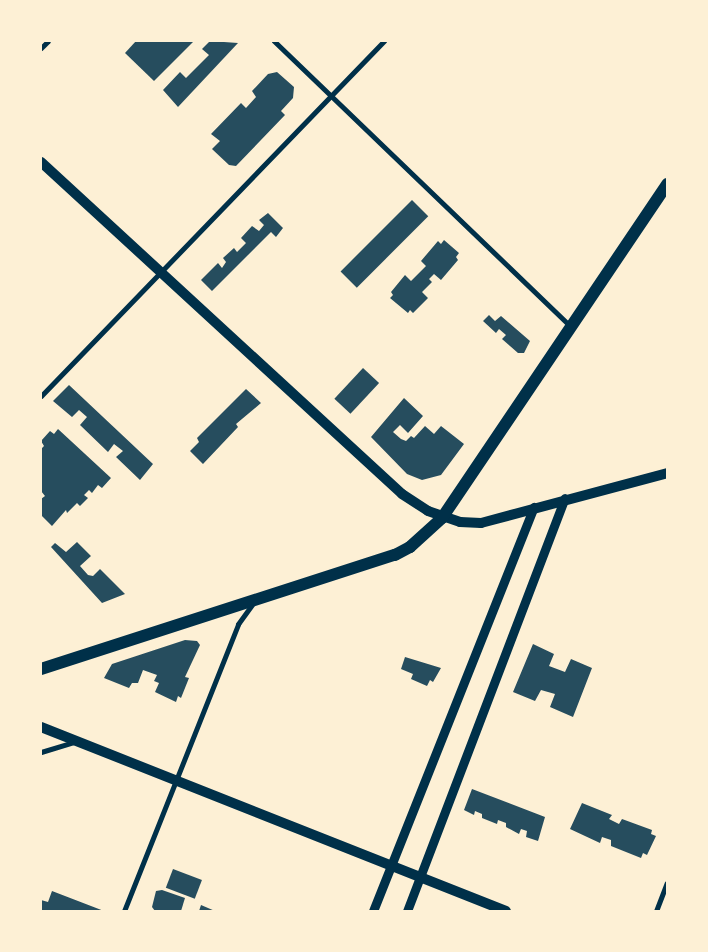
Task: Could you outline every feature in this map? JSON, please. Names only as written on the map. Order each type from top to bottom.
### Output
[{"type":"main road","points":[[41,162],[402,494],[442,518],[481,523],[565,498],[667,473]]},
{"type":"main road","points":[[41,669],[395,555],[416,542],[442,518],[667,184]]},
{"type":"main road","points":[[41,727],[75,742],[422,876],[506,911]]},
{"type":"street","points":[[41,48],[48,41]]},
{"type":"street","points":[[274,41],[571,327]]},
{"type":"street","points":[[41,396],[159,271],[384,41]]},
{"type":"street","points":[[408,911],[565,498]]},
{"type":"street","points":[[373,911],[534,507]]},
{"type":"street","points":[[124,911],[238,624],[258,599]]},
{"type":"street","points":[[41,752],[75,742]]},
{"type":"street","points":[[656,911],[667,884]]},
{"type":"building","points":[[136,41],[194,41],[154,81],[125,53]]},
{"type":"building","points":[[210,41],[238,43],[178,107],[163,90],[180,72],[186,78],[209,55],[202,49]]},
{"type":"building","points":[[277,72],[294,87],[293,98],[281,111],[285,115],[236,166],[229,165],[212,149],[220,141],[211,134],[241,103],[246,108],[256,97],[252,91],[268,74]]},
{"type":"building","points":[[412,200],[428,216],[357,288],[341,271]]},
{"type":"building","points":[[268,213],[283,228],[276,237],[271,232],[212,291],[201,280],[218,263],[222,268],[226,262],[223,258],[234,248],[237,252],[246,243],[241,238],[252,226],[259,231],[264,225],[259,220]]},
{"type":"building","points":[[444,240],[459,253],[456,257],[458,260],[441,280],[434,274],[429,279],[432,282],[422,292],[428,298],[413,313],[410,310],[408,313],[390,298],[393,295],[391,292],[405,275],[411,281],[426,266],[421,261],[438,241],[441,244]]},
{"type":"building","points":[[489,315],[495,321],[501,316],[530,341],[524,353],[518,353],[502,339],[506,335],[499,329],[496,333],[483,321]]},
{"type":"building","points":[[363,368],[379,383],[350,414],[334,399]]},
{"type":"building","points":[[69,385],[153,464],[140,480],[116,457],[123,451],[114,444],[108,452],[80,425],[87,417],[79,410],[72,417],[53,401]]},
{"type":"building","points":[[246,389],[261,403],[236,424],[238,427],[203,464],[190,451],[199,442],[197,438]]},
{"type":"building","points":[[404,398],[423,416],[408,433],[400,425],[393,432],[401,439],[406,441],[411,436],[414,438],[425,426],[434,434],[441,426],[464,444],[441,475],[422,480],[407,474],[371,437]]},
{"type":"building","points":[[58,429],[111,478],[102,488],[98,485],[92,493],[89,490],[84,495],[88,498],[80,506],[77,503],[67,513],[66,510],[52,526],[41,515],[41,499],[45,496],[41,491],[41,449],[44,446],[41,441],[50,431],[54,434]]},
{"type":"building","points":[[77,542],[91,556],[80,566],[88,575],[93,576],[100,569],[125,594],[102,603],[51,547],[55,543],[66,552]]},
{"type":"building","points":[[185,640],[197,641],[200,645],[185,677],[189,678],[181,698],[178,696],[176,702],[155,692],[159,683],[154,681],[157,675],[143,670],[138,683],[132,683],[129,688],[104,678],[112,664]]},
{"type":"building","points":[[533,644],[554,654],[549,666],[565,672],[571,659],[592,668],[573,717],[550,707],[555,694],[541,690],[535,701],[513,692]]},
{"type":"building","points":[[405,657],[441,668],[433,682],[430,680],[427,686],[411,679],[413,674],[401,669]]},
{"type":"building","points":[[472,789],[545,817],[538,841],[526,837],[527,831],[521,829],[519,834],[506,827],[506,823],[498,820],[497,824],[482,818],[482,814],[475,811],[474,815],[464,810]]},
{"type":"building","points":[[582,803],[612,815],[609,819],[619,824],[622,819],[652,830],[651,834],[656,836],[647,855],[643,853],[641,858],[611,846],[611,840],[602,837],[600,843],[570,829]]},
{"type":"building","points":[[173,869],[202,880],[195,899],[166,888]]},
{"type":"building","points":[[162,890],[185,898],[181,911],[155,911],[152,907],[156,891]]},
{"type":"building","points":[[52,891],[104,911],[41,911],[41,900],[48,902]]},
{"type":"building","points":[[201,905],[215,911],[199,911]]}]
